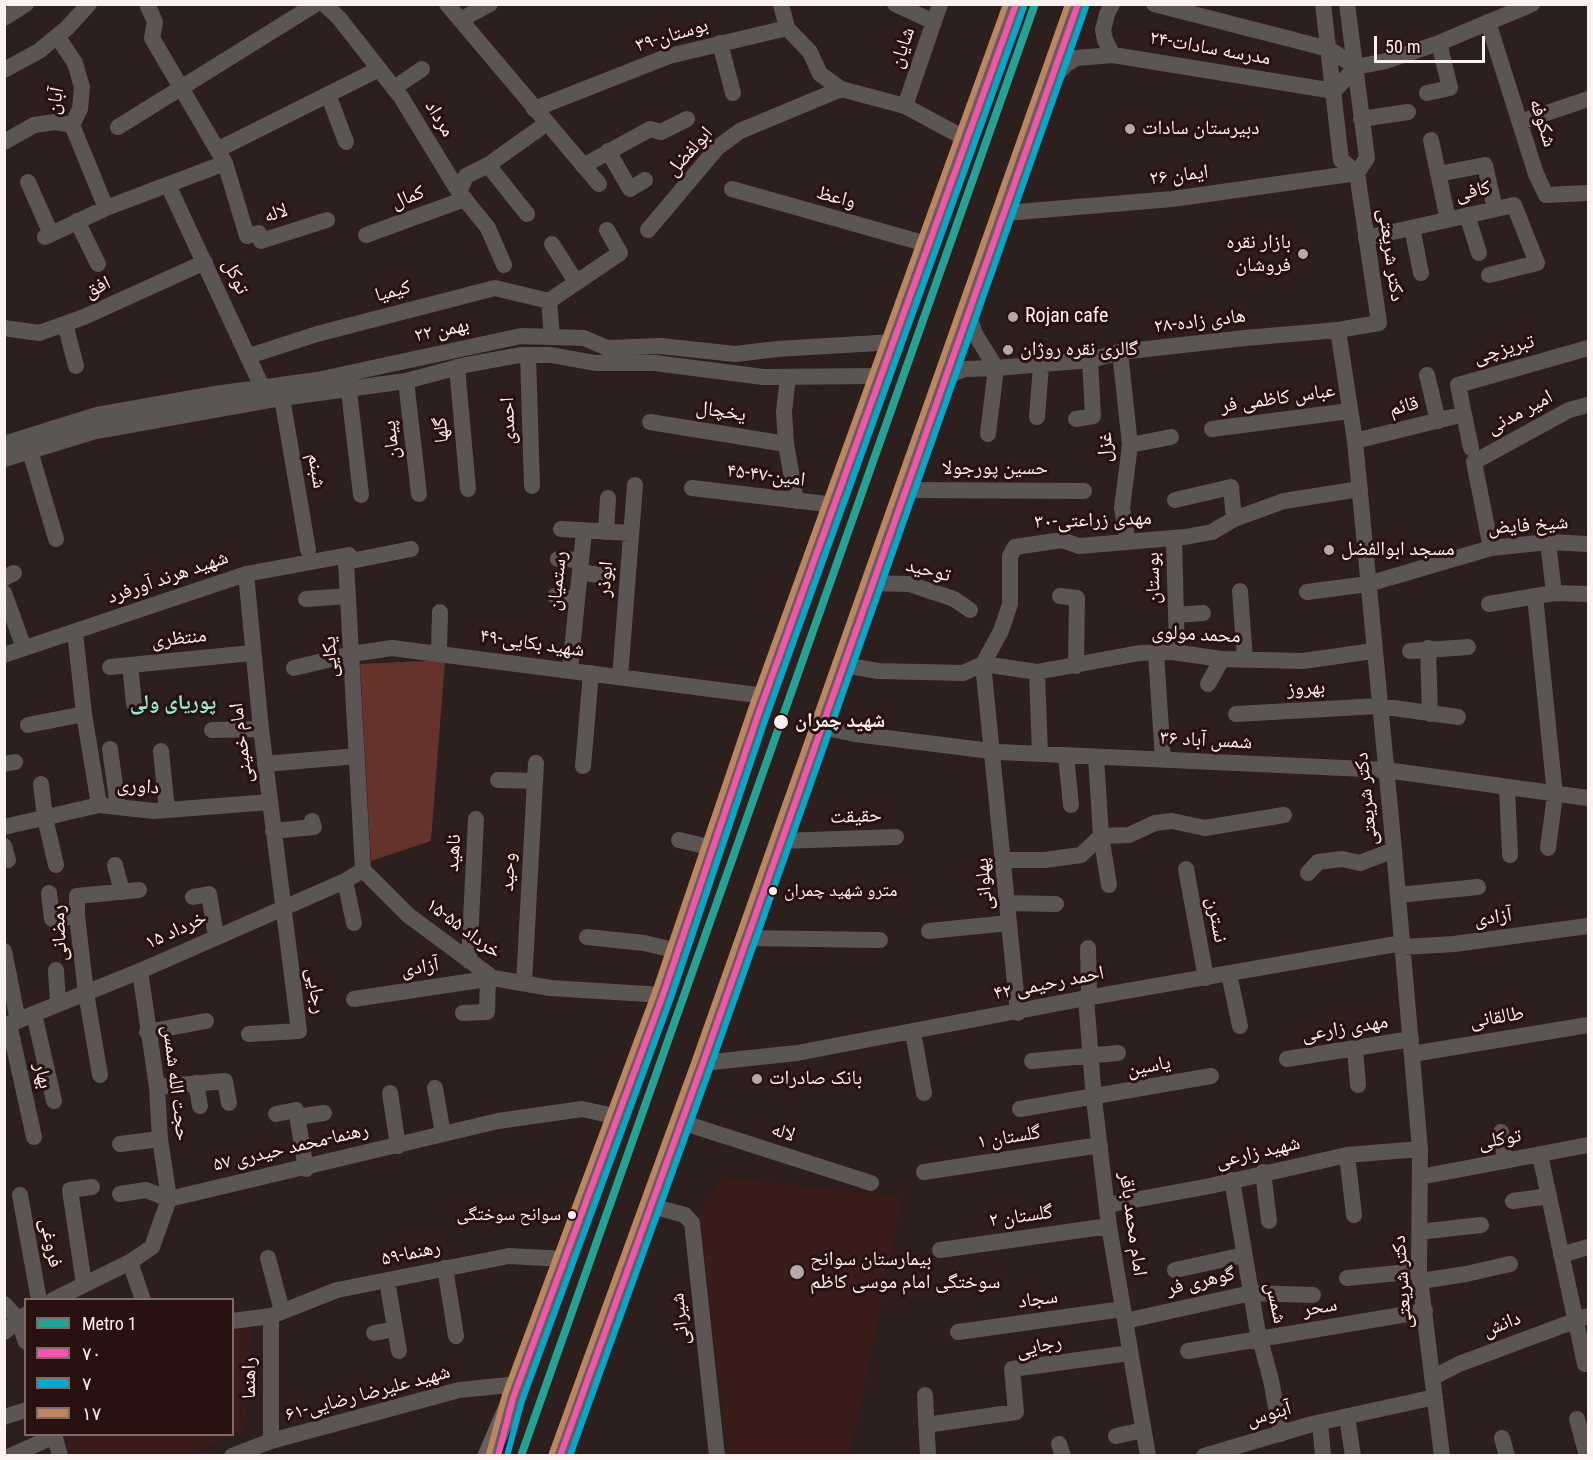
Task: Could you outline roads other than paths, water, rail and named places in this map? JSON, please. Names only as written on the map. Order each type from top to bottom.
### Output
[{"type":"main road","points":[[488,1455],[516,1391],[663,995],[765,696],[1017,4]]},
{"type":"main road","points":[[560,1455],[598,1357],[703,1063],[968,313],[1006,213],[1078,4]]},
{"type":"main road","points":[[573,1455],[598,1357]]},
{"type":"main road","points":[[498,1455],[516,1391]]},
{"type":"street","points":[[4,18],[26,4]]},
{"type":"street","points":[[147,4],[155,22],[152,38],[222,156]]},
{"type":"street","points":[[118,127],[316,4]]},
{"type":"street","name":"مرداد","points":[[324,4],[339,18],[394,88],[462,195],[488,228],[504,265]]},
{"type":"street","points":[[447,4],[599,184]]},
{"type":"street","points":[[460,20],[490,4]]},
{"type":"street","points":[[781,4],[787,28],[810,52],[820,74],[841,89],[905,106],[968,140]]},
{"type":"street","points":[[895,4],[934,22]]},
{"type":"street","name":"شایان","points":[[905,106],[940,4]]},
{"type":"street","points":[[1112,4],[1103,30],[1105,40],[1113,55]]},
{"type":"street","points":[[1154,4],[1329,49],[1356,67]]},
{"type":"street","name":"دکتر شریعتی","points":[[1323,4],[1341,160],[1357,173]]},
{"type":"street","name":"دکتر شریعتی","points":[[1347,4],[1367,158],[1357,173],[1379,323],[1338,330],[1355,441],[1373,651],[1394,850],[1420,1149],[1420,1276],[1442,1455]]},
{"type":"street","points":[[1334,91],[1356,67],[1386,61],[1439,43],[1532,4]]},
{"type":"street","points":[[4,70],[39,51],[89,5]]},
{"type":"street","name":"شکوفه","points":[[1488,22],[1546,195],[1588,193]]},
{"type":"street","name":"۳۹-بوستان","points":[[534,109],[669,56],[787,28]]},
{"type":"street","name":"آبان","points":[[57,36],[75,63],[82,87],[80,109],[72,125],[106,208]]},
{"type":"street","points":[[1427,93],[1450,88],[1439,43]]},
{"type":"street","points":[[720,44],[733,93]]},
{"type":"street","name":"۲۴-مدرسه سادات","points":[[1053,79],[1065,65],[1076,58],[1113,55],[1334,91]]},
{"type":"street","points":[[28,182],[48,236],[106,208],[168,185],[328,94],[379,69]]},
{"type":"street","points":[[394,88],[422,69]]},
{"type":"street","name":"ابولفضل","points":[[648,230],[717,148],[740,131],[841,89]]},
{"type":"street","points":[[328,94],[346,142]]},
{"type":"street","points":[[1520,122],[1588,99]]},
{"type":"street","points":[[1361,119],[1408,112]]},
{"type":"street","points":[[583,166],[650,129],[661,132],[687,119]]},
{"type":"street","points":[[4,142],[34,125],[55,123],[72,125]]},
{"type":"street","points":[[462,195],[466,176],[488,165],[547,123]]},
{"type":"street","points":[[1431,140],[1448,220]]},
{"type":"street","points":[[608,151],[630,189],[645,180]]},
{"type":"street","name":"لاله","points":[[222,156],[247,236],[259,233],[261,241],[327,220]]},
{"type":"street","points":[[488,165],[527,214]]},
{"type":"street","points":[[1438,174],[1485,165],[1495,209]]},
{"type":"street","name":"۲۶ ایمان","points":[[1006,213],[1172,199],[1357,173]]},
{"type":"street","name":"توکل","points":[[168,185],[262,387]]},
{"type":"street","name":"واعظ","points":[[732,189],[930,245]]},
{"type":"street","name":"کمال","points":[[366,236],[462,195]]},
{"type":"street","name":"کافی","points":[[1366,238],[1514,204],[1538,263],[1489,275]]},
{"type":"street","points":[[1467,215],[1479,253]]},
{"type":"street","points":[[77,221],[98,264]]},
{"type":"street","points":[[1412,228],[1421,273]]},
{"type":"street","points":[[552,337],[549,300],[620,253],[607,230]]},
{"type":"street","points":[[552,244],[576,282]]},
{"type":"street","name":"افق","points":[[4,328],[39,333],[65,324],[205,262]]},
{"type":"street","name":"کیمیا","points":[[249,356],[317,334],[495,288],[549,300]]},
{"type":"street","points":[[968,313],[975,334],[996,368],[988,434]]},
{"type":"street","points":[[65,324],[76,366]]},
{"type":"street","name":"۲۸-هادی زاده","points":[[944,382],[954,373],[965,369],[1041,366],[1090,360],[1120,352],[1338,330]]},
{"type":"street","name":"۲۲ بهمن","points":[[4,444],[97,416],[262,387],[317,380],[521,336],[584,338],[607,348],[661,346],[735,354],[894,342]]},
{"type":"street","points":[[835,375],[842,369],[845,361],[836,345]]},
{"type":"street","name":"تبریزچی","points":[[1491,548],[1458,385],[1588,348]]},
{"type":"street","name":"غزل","points":[[1120,352],[1130,445],[1122,508],[1128,542]]},
{"type":"street","name":"۲۲ بهمن","points":[[4,459],[92,432],[282,398],[349,391],[406,381],[457,367],[528,355],[551,355],[595,363],[655,363],[763,377],[882,376]]},
{"type":"street","name":"احمدی","points":[[528,355],[532,486]]},
{"type":"street","points":[[1076,419],[1093,416],[1090,360]]},
{"type":"street","points":[[1037,417],[1041,366]]},
{"type":"street","name":"گلها","points":[[457,367],[468,489]]},
{"type":"street","points":[[1427,375],[1438,421]]},
{"type":"street","points":[[788,377],[784,412],[786,444],[796,501]]},
{"type":"street","name":"پیمان","points":[[406,381],[419,494]]},
{"type":"street","points":[[349,391],[360,495]]},
{"type":"street","name":"شبنم","points":[[282,398],[308,550]]},
{"type":"street","name":"امیر مدنی","points":[[1472,455],[1569,410],[1588,405]]},
{"type":"street","name":"عباس کاظمی فر","points":[[1212,429],[1349,411]]},
{"type":"street","name":"قائم","points":[[1355,441],[1464,414]]},
{"type":"street","name":"یخچال","points":[[650,422],[786,444]]},
{"type":"street","points":[[1130,445],[1171,438]]},
{"type":"street","points":[[30,451],[56,539]]},
{"type":"street","name":"ابوذر","points":[[620,677],[635,485]]},
{"type":"street","points":[[1175,500],[1231,487],[1234,519]]},
{"type":"street","name":"۴۵-۴۷-امین","points":[[692,488],[835,505]]},
{"type":"street","name":"۳۰-مهدی زراعتی","points":[[983,664],[1001,631],[1010,604],[1010,556],[1015,547],[1062,540],[1079,546],[1174,539],[1212,532],[1234,519],[1284,501],[1360,489]]},
{"type":"street","name":"حسین پورجولا","points":[[906,490],[1084,491]]},
{"type":"street","points":[[606,532],[608,498]]},
{"type":"street","points":[[561,529],[631,533]]},
{"type":"street","name":"رستمیان","points":[[570,670],[584,531]]},
{"type":"street","name":"بوستان","points":[[1174,539],[1177,653]]},
{"type":"street","points":[[1548,542],[1554,593]]},
{"type":"street","name":"شیخ فایض","points":[[1307,592],[1368,584],[1491,548],[1548,542],[1588,544]]},
{"type":"street","name":"شهید هرند آورفرد","points":[[4,655],[246,574],[411,549]]},
{"type":"street","name":"یکایی","points":[[347,559],[363,870]]},
{"type":"street","points":[[558,559],[604,576]]},
{"type":"street","name":"امام خمینی","points":[[246,574],[252,653],[282,908]]},
{"type":"street","name":"توحید","points":[[872,584],[909,584],[954,599],[970,610]]},
{"type":"street","points":[[1240,591],[1245,659]]},
{"type":"street","points":[[4,593],[24,648]]},
{"type":"street","points":[[1489,604],[1554,593],[1588,594]]},
{"type":"street","points":[[306,599],[348,596]]},
{"type":"street","points":[[555,596],[577,599]]},
{"type":"street","points":[[1060,596],[1077,598],[1076,666]]},
{"type":"street","points":[[1534,596],[1555,795],[1548,848]]},
{"type":"street","points":[[439,653],[440,612]]},
{"type":"street","points":[[1176,615],[1203,613]]},
{"type":"street","points":[[75,632],[84,714],[99,806]]},
{"type":"street","points":[[1410,651],[1468,647]]},
{"type":"street","name":"۴۹-شهید بکایی","points":[[294,668],[352,654],[392,648],[765,696]]},
{"type":"street","points":[[1428,648],[1430,714]]},
{"type":"street","name":"محمد مولوی","points":[[983,664],[1037,672],[1139,653],[1177,653],[1222,659],[1303,661],[1373,651]]},
{"type":"street","name":"منتظری","points":[[110,667],[252,653]]},
{"type":"street","points":[[1156,653],[1163,760]]},
{"type":"street","points":[[1208,684],[1222,659]]},
{"type":"street","points":[[844,665],[878,671],[963,673],[983,664]]},
{"type":"street","name":"پهلوانی","points":[[983,664],[994,751],[1018,1012]]},
{"type":"street","points":[[130,665],[134,704]]},
{"type":"street","points":[[1037,672],[1040,754]]},
{"type":"street","points":[[583,766],[591,673]]},
{"type":"street","name":"بهروز","points":[[1236,714],[1379,706],[1458,717]]},
{"type":"street","points":[[28,725],[84,714]]},
{"type":"street","name":"شمس آباد ۳۶","points":[[822,727],[855,734],[994,751],[1386,770],[1588,798]]},
{"type":"street","points":[[212,730],[261,729]]},
{"type":"street","points":[[110,749],[118,807]]},
{"type":"street","points":[[161,751],[167,810]]},
{"type":"street","points":[[265,764],[357,756]]},
{"type":"street","points":[[1066,756],[1071,805]]},
{"type":"street","points":[[1096,757],[1101,836],[1109,885]]},
{"type":"street","name":"وحید","points":[[524,983],[536,764]]},
{"type":"street","points":[[498,780],[535,781]]},
{"type":"street","points":[[41,784],[45,818],[56,865]]},
{"type":"street","points":[[1507,788],[1510,855]]},
{"type":"street","name":"داوری","points":[[4,828],[99,806],[167,810],[270,802]]},
{"type":"street","points":[[1004,860],[1045,860],[1081,855],[1101,836],[1129,835],[1155,824],[1172,821],[1205,828],[1284,815]]},
{"type":"street","name":"ناهید","points":[[469,961],[476,819]]},
{"type":"street","points":[[273,831],[314,827],[312,821]]},
{"type":"street","name":"حقیقت","points":[[781,841],[896,837]]},
{"type":"street","points":[[679,840],[713,848]]},
{"type":"street","points":[[1308,873],[1318,862],[1342,859],[1360,863],[1394,850]]},
{"type":"street","points":[[115,865],[122,892]]},
{"type":"street","name":"نسترن","points":[[1186,869],[1206,978]]},
{"type":"street","name":"۱۵ خرداد","points":[[10,1024],[140,971],[345,881],[363,870]]},
{"type":"street","name":"۱۵-۵۵ خرداد","points":[[363,870],[408,915],[491,978],[550,988],[663,995]]},
{"type":"street","points":[[345,881],[354,923]]},
{"type":"street","points":[[1398,895],[1478,887]]},
{"type":"street","name":"رمضانی","points":[[100,1075],[86,993],[77,916],[77,896],[139,890]]},
{"type":"street","points":[[49,893],[52,919],[77,916]]},
{"type":"street","points":[[193,897],[209,894],[216,936]]},
{"type":"street","points":[[1008,903],[1056,904]]},
{"type":"street","name":"رجایی","points":[[249,1034],[299,1031],[282,908]]},
{"type":"street","points":[[929,931],[1010,923]]},
{"type":"street","name":"آزادی","points":[[1402,945],[1454,944],[1588,926]]},
{"type":"street","points":[[587,937],[644,943],[678,951]]},
{"type":"street","points":[[746,938],[880,940]]},
{"type":"street","name":"۴۲ احمد رحیمی","points":[[703,1063],[797,1053],[1086,998],[1402,945]]},
{"type":"street","name":"امام محمد باقر","points":[[1088,948],[1089,992],[1086,998],[1090,1055],[1109,1226],[1148,1455]]},
{"type":"street","points":[[4,951],[10,1024]]},
{"type":"street","points":[[56,970],[58,1004]]},
{"type":"street","name":"حجت الله شمس","points":[[140,971],[147,1032],[157,1087],[160,1139],[169,1199]]},
{"type":"street","points":[[1229,974],[1240,1026]]},
{"type":"street","points":[[464,1013],[487,1012],[495,1004],[491,978]]},
{"type":"street","name":"آزادی","points":[[354,999],[491,978]]},
{"type":"street","points":[[34,1014],[54,1101]]},
{"type":"street","points":[[147,1032],[206,1021]]},
{"type":"street","name":"بهار","points":[[10,1024],[34,1137]]},
{"type":"street","name":"طالقانی","points":[[1412,1047],[1588,1025]]},
{"type":"street","points":[[913,1032],[924,1093]]},
{"type":"street","name":"مهدی زارعی","points":[[1287,1059],[1355,1049],[1412,1047]]},
{"type":"street","points":[[1355,1049],[1358,1085]]},
{"type":"street","points":[[1032,1061],[1118,1053]]},
{"type":"street","name":"یاسین","points":[[1020,1110],[1094,1099],[1211,1076]]},
{"type":"street","points":[[157,1087],[225,1081],[229,1103]]},
{"type":"street","points":[[196,1083],[200,1106]]},
{"type":"street","points":[[435,1088],[443,1134]]},
{"type":"street","points":[[390,1093],[398,1146]]},
{"type":"street","name":"۵۷ رهنما-محمد حیدری","points":[[169,1199],[227,1184],[306,1169],[355,1153],[398,1146],[498,1121],[582,1109],[618,1117]]},
{"type":"street","points":[[276,1114],[324,1113]]},
{"type":"street","points":[[297,1114],[306,1169]]},
{"type":"street","name":"لاله","points":[[681,1122],[871,1183]]},
{"type":"street","points":[[1501,1132],[1506,1161]]},
{"type":"street","points":[[120,1144],[160,1139]]},
{"type":"street","name":"گلستان ۱","points":[[924,1172],[1100,1145]]},
{"type":"street","name":"توکلی","points":[[1420,1177],[1588,1145]]},
{"type":"street","name":"شهید زارعی","points":[[1107,1206],[1210,1186],[1263,1172],[1347,1155],[1420,1149]]},
{"type":"street","points":[[1347,1155],[1354,1215]]},
{"type":"street","points":[[1540,1155],[1562,1256],[1582,1318],[1585,1364]]},
{"type":"street","points":[[1263,1172],[1269,1221]]},
{"type":"street","name":"شمس","points":[[1232,1180],[1251,1293],[1281,1434]]},
{"type":"street","points":[[84,1284],[70,1190],[92,1187]]},
{"type":"street","points":[[55,1298],[130,1262],[152,1247],[169,1199],[146,1190],[120,1194]]},
{"type":"street","name":"فروغی","points":[[20,1195],[39,1298]]},
{"type":"street","points":[[1513,1202],[1549,1196]]},
{"type":"street","name":"شیرانی","points":[[651,1206],[685,1215],[692,1223],[717,1455]]},
{"type":"street","points":[[1419,1232],[1481,1225]]},
{"type":"street","name":"گلستان ۲","points":[[940,1250],[1109,1226]]},
{"type":"street","points":[[1562,1256],[1588,1247]]},
{"type":"street","points":[[1175,1269],[1244,1255]]},
{"type":"street","name":"۵۹-رهنما","points":[[234,1321],[276,1313],[337,1290],[509,1256],[566,1259]]},
{"type":"street","name":"راهنما","points":[[263,1447],[276,1313],[268,1258]]},
{"type":"street","points":[[130,1262],[143,1298]]},
{"type":"street","points":[[1347,1278],[1466,1274],[1510,1264]]},
{"type":"street","points":[[445,1268],[456,1336]]},
{"type":"street","points":[[387,1281],[399,1351]]},
{"type":"street","name":"گوهری فر","points":[[1124,1315],[1251,1293],[1313,1295]]},
{"type":"street","points":[[4,1304],[22,1317],[4,1332]]},
{"type":"street","name":"سحر","points":[[1188,1351],[1425,1311]]},
{"type":"street","name":"سجاد","points":[[958,1332],[1124,1315]]},
{"type":"street","name":"دانش","points":[[1432,1378],[1459,1364],[1582,1318]]},
{"type":"street","points":[[374,1333],[395,1329]]},
{"type":"street","name":"رجایی","points":[[926,1425],[1016,1412],[1012,1369],[1130,1353]]},
{"type":"street","name":"۶۱-شهید علیرضا رضایی","points":[[232,1455],[459,1390],[516,1391]]},
{"type":"street","points":[[925,1395],[926,1455]]},
{"type":"street","name":"آبنوس","points":[[1204,1455],[1320,1423],[1435,1397]]},
{"type":"street","points":[[4,1417],[24,1411]]},
{"type":"street","points":[[1347,1417],[1353,1455]]},
{"type":"street","points":[[1577,1419],[1587,1455]]},
{"type":"street","points":[[1320,1423],[1323,1455]]},
{"type":"street","points":[[1116,1436],[1143,1430]]},
{"type":"street","points":[[10,1455],[53,1436]]},
{"type":"street","points":[[55,1436],[60,1455]]},
{"type":"street","points":[[1502,1438],[1507,1455]]},
{"type":"metro line","name":"1","points":[[521,1456],[1035,4]]},
{"type":"place","name":"دبیرستان سادات","points":[[1130,129]]},
{"type":"place","name":"بازار نقره فروشان","points":[[1303,254]]},
{"type":"place","name":"Rojan cafe","points":[[1013,317]]},
{"type":"place","name":"گالری نقره روژان","points":[[1008,350]]},
{"type":"place","name":"مسجد ابوالفضل","points":[[1329,550]]},
{"type":"place","name":"شهید چمران","points":[[781,722]]},
{"type":"place","name":"مترو شهید چمران","points":[[773,891]]},
{"type":"place","name":"بانک صادرات","points":[[757,1079]]},
{"type":"place","name":"سوانح سوختگی","points":[[572,1215]]},
{"type":"place","name":"بیمارستان سوانح سوختگی امام موسی کاظم","points":[[797,1272]]},
{"type":"district","name":"پوریای ولی","points":[[173,704]]}]
